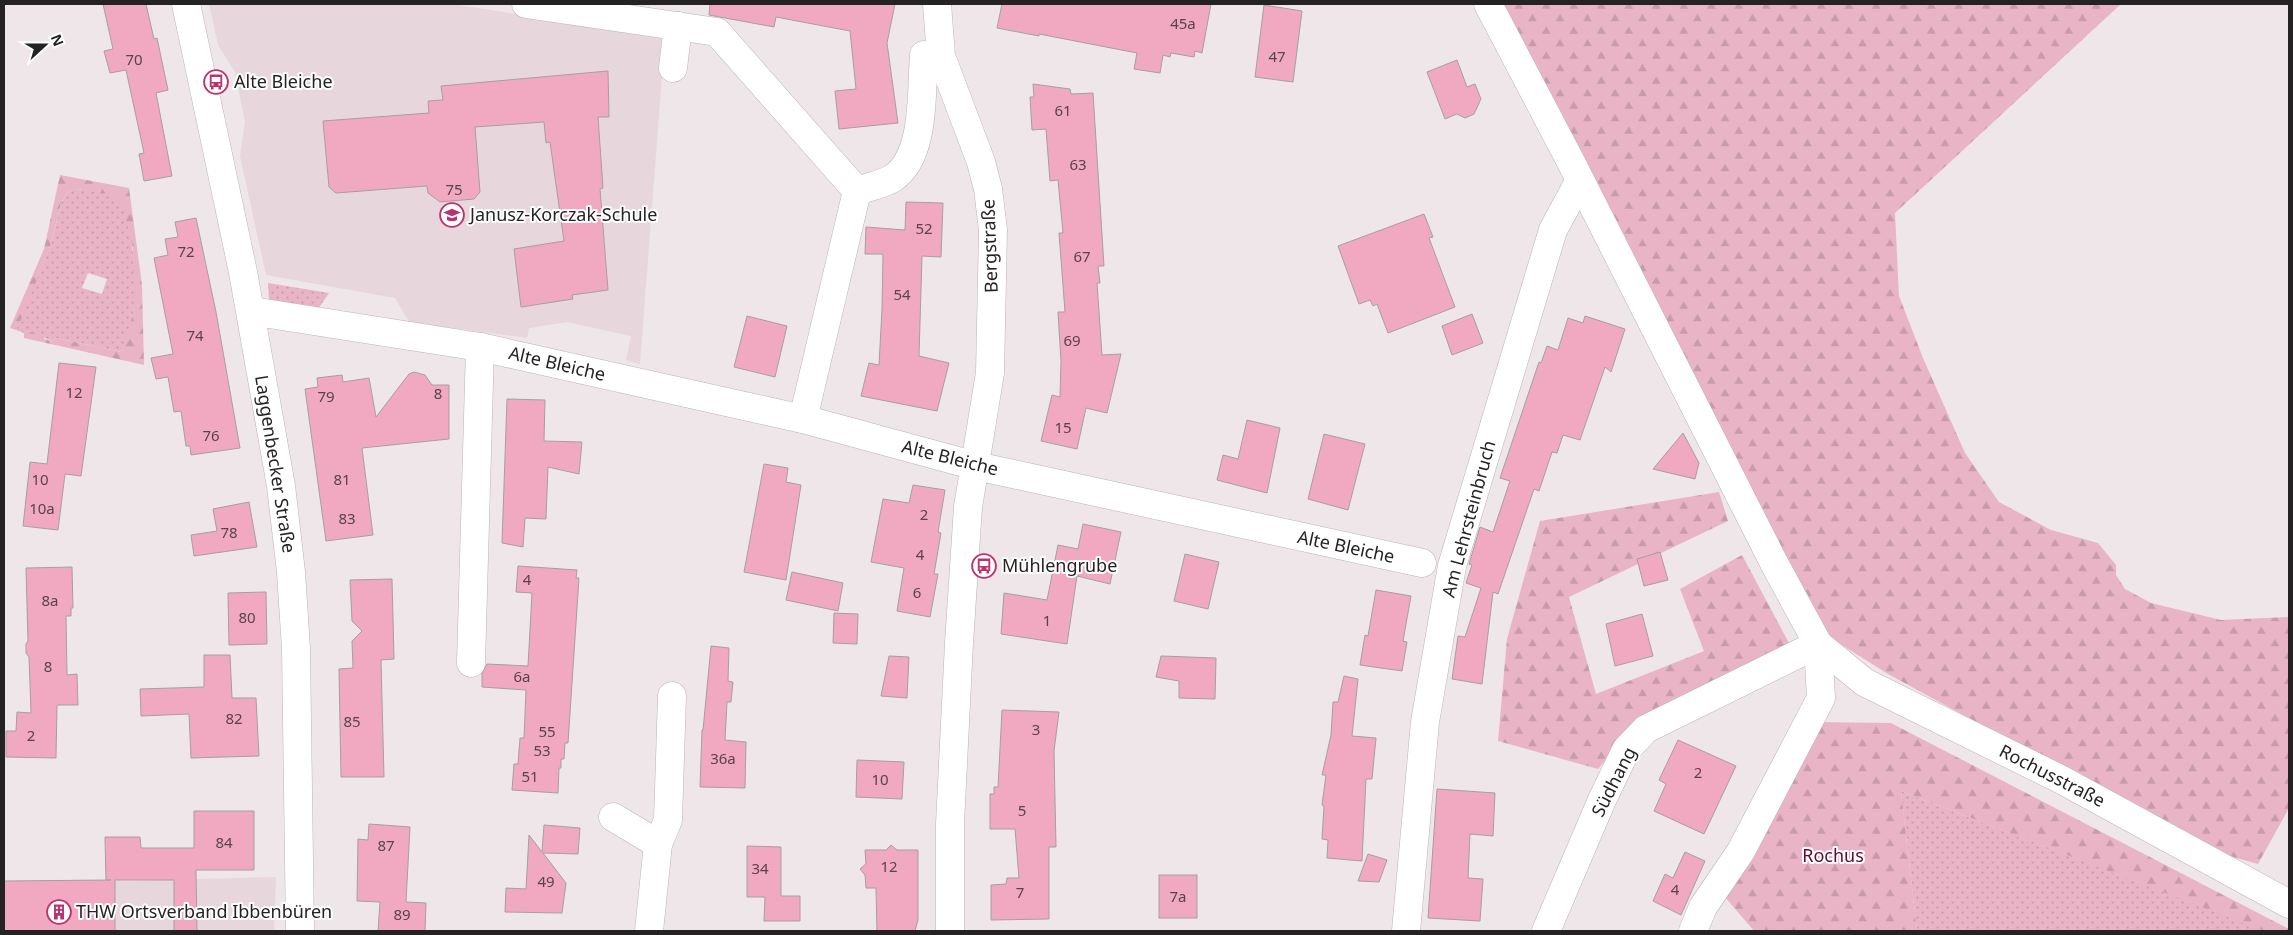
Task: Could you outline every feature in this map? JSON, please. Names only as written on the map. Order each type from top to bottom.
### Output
[{"type":"street","name":"Laggenbecker Straße","points":[[186,4],[251,311],[281,486],[291,572],[297,689],[300,931]]},
{"type":"street","points":[[526,4],[717,32],[857,191]]},
{"type":"street","name":"Bergstraße","points":[[937,4],[940,56],[982,162],[992,219],[990,373],[976,466]]},
{"type":"street","points":[[1488,4],[1580,180],[1774,563],[1818,644],[1821,698],[1741,852],[1703,907],[1693,931]]},
{"type":"street","points":[[673,68],[678,26]]},
{"type":"street","points":[[857,191],[892,179],[906,167],[917,143],[924,55]]},
{"type":"street","name":"Am Lehrsteinbruch","points":[[1406,931],[1425,722],[1452,566],[1553,230],[1580,180]]},
{"type":"street","points":[[803,419],[857,191]]},
{"type":"street","name":"Alte Bleiche","points":[[251,311],[480,348],[803,419],[976,466],[1422,563]]},
{"type":"street","points":[[471,663],[480,348]]},
{"type":"street","points":[[950,931],[950,824],[959,643],[968,508],[976,466]]},
{"type":"street","name":"Rochusstraße","points":[[1818,644],[1864,682],[2062,780],[2289,904]]},
{"type":"street","name":"Südhang","points":[[1546,931],[1602,800],[1626,750],[1646,729],[1818,644]]},
{"type":"street","points":[[649,931],[658,844],[668,820],[672,696]]},
{"type":"street","points":[[613,817],[658,844]]},
{"type":"shaded area","name":"Janusz-Korczak-Schule","points":[[209,4],[452,4],[665,37],[640,364],[626,360],[631,336],[567,322],[529,328],[527,338],[409,322],[395,298],[266,275],[240,156],[245,122],[235,72],[218,45]]},
{"type":"shaded area","points":[[276,877],[274,931],[4,931],[4,884]]},
{"type":"green space","points":[[1499,4],[2121,4],[1895,213],[1899,296],[1923,358],[1965,453],[1999,502],[2051,530],[2098,543],[2116,565],[2116,575],[2125,589],[2151,603],[2221,620],[2289,617],[2289,808],[2258,864],[2215,852],[1888,674],[1831,638],[1816,619]]},
{"type":"green space","points":[[60,175],[129,188],[142,285],[144,365],[24,338],[24,333],[27,331],[53,341],[56,338],[122,352],[134,310],[133,248],[124,211],[118,200],[106,194],[77,189],[68,192],[61,203],[51,244],[21,320],[16,330],[10,328],[44,249]]},
{"type":"green space","points":[[77,189],[114,196],[123,207],[128,219],[133,251],[135,298],[132,319],[122,352],[56,338],[53,341],[27,331],[24,333],[16,330],[51,244],[61,203],[68,192]],"holes":[[[88,273],[107,279],[102,294],[82,288]]]},
{"type":"green space","points":[[268,283],[329,293],[316,312],[269,300]]},
{"type":"green space","points":[[1719,492],[1728,521],[1569,597],[1596,694],[1704,651],[1680,589],[1742,555],[1790,645],[1639,721],[1598,769],[1498,741],[1507,639],[1540,521]]},
{"type":"green space","name":"Rochus","points":[[1817,722],[1891,723],[2289,929],[2289,931],[2264,931],[1901,791],[1917,931],[1754,931],[1725,897]]},
{"type":"green space","points":[[1901,791],[2253,926],[2264,931],[1917,931]]},
{"type":"building","points":[[103,4],[146,4],[154,39],[157,38],[168,90],[156,93],[172,176],[144,181],[139,154],[144,153],[126,70],[110,73],[104,51],[113,49]]},
{"type":"building","points":[[710,4],[895,4],[887,43],[898,123],[839,129],[835,91],[856,89],[850,31],[776,17],[774,27],[709,15]]},
{"type":"building","points":[[1002,4],[1211,4],[1202,53],[1195,51],[1194,57],[1171,53],[1170,57],[1163,55],[1160,73],[1134,69],[1137,53],[997,28]]},
{"type":"building","points":[[1264,5],[1302,11],[1293,82],[1255,77]]},
{"type":"building","points":[[1457,60],[1467,87],[1475,84],[1481,99],[1474,114],[1465,118],[1457,114],[1445,119],[1427,72]]},
{"type":"building","name":"Janusz-Korczak-Schule","points":[[608,71],[609,117],[598,117],[603,188],[600,189],[608,290],[572,295],[573,299],[521,307],[514,249],[564,241],[550,142],[546,143],[544,122],[475,127],[480,192],[474,199],[440,202],[428,193],[427,186],[336,193],[329,187],[323,121],[429,113],[428,101],[443,100],[441,86]]},
{"type":"building","points":[[1033,84],[1070,89],[1071,94],[1093,93],[1104,266],[1098,266],[1100,283],[1097,283],[1102,355],[1121,354],[1107,413],[1086,408],[1077,449],[1041,441],[1052,395],[1060,397],[1061,361],[1058,312],[1065,312],[1059,233],[1063,233],[1058,180],[1050,181],[1046,129],[1032,130],[1030,97],[1034,97]]},
{"type":"building","points":[[906,202],[943,203],[941,257],[922,256],[919,356],[949,363],[937,411],[861,396],[869,363],[879,365],[882,309],[883,254],[865,254],[866,227],[905,230]]},
{"type":"building","points":[[1424,214],[1433,237],[1429,238],[1455,307],[1388,333],[1377,304],[1373,306],[1370,300],[1359,304],[1338,246]]},
{"type":"building","points":[[196,218],[216,312],[240,448],[191,455],[190,446],[186,446],[181,411],[174,412],[168,377],[156,379],[151,358],[173,354],[154,258],[168,255],[165,239],[178,237],[175,222]]},
{"type":"building","points":[[1472,314],[1483,343],[1452,355],[1442,326]]},
{"type":"building","points":[[747,316],[787,326],[775,377],[734,367]]},
{"type":"building","points":[[1585,316],[1625,329],[1611,372],[1605,367],[1580,440],[1563,435],[1557,453],[1552,452],[1539,491],[1534,489],[1498,594],[1493,592],[1482,684],[1452,679],[1458,636],[1465,637],[1481,588],[1466,583],[1472,565],[1469,564],[1480,527],[1493,532],[1510,481],[1500,478],[1539,362],[1541,363],[1547,346],[1558,350],[1568,318],[1583,323]]},
{"type":"building","points":[[59,363],[96,367],[81,476],[65,474],[58,530],[23,526],[30,462],[47,464]]},
{"type":"building","points":[[414,372],[425,375],[432,385],[449,385],[449,439],[362,448],[373,535],[326,541],[305,389],[318,387],[317,378],[342,375],[343,382],[369,378],[376,417],[409,374]]},
{"type":"building","points":[[507,399],[545,400],[544,441],[582,442],[579,474],[548,467],[546,519],[525,518],[523,547],[502,543]]},
{"type":"building","points":[[1247,420],[1280,428],[1267,493],[1217,480],[1223,455],[1238,459]]},
{"type":"building","points":[[1683,433],[1699,463],[1695,479],[1653,469]]},
{"type":"building","points":[[1324,434],[1365,444],[1348,510],[1308,499]]},
{"type":"building","points":[[764,464],[788,468],[786,482],[801,485],[786,580],[744,572]]},
{"type":"building","points":[[913,485],[945,490],[938,532],[941,533],[934,574],[938,574],[930,617],[897,611],[904,568],[871,562],[883,499],[909,503]]},
{"type":"building","points":[[249,502],[257,547],[194,556],[191,535],[217,531],[213,509]]},
{"type":"building","points":[[1083,524],[1121,532],[1110,584],[1077,576],[1067,644],[1001,634],[1004,593],[1047,600],[1058,545],[1078,549]]},
{"type":"building","points":[[1660,552],[1668,580],[1644,586],[1637,559]]},
{"type":"building","points":[[1185,554],[1219,562],[1208,609],[1174,601]]},
{"type":"building","points":[[518,566],[577,570],[576,578],[579,578],[568,743],[565,743],[564,759],[561,759],[561,768],[559,768],[558,793],[512,790],[514,764],[518,764],[520,738],[524,738],[526,690],[482,687],[482,673],[487,664],[528,666],[532,593],[516,592]]},
{"type":"building","points":[[72,567],[73,608],[71,608],[71,616],[66,616],[67,675],[77,674],[78,705],[57,705],[56,758],[6,757],[6,731],[16,731],[17,712],[31,713],[29,657],[26,653],[28,641],[26,568]]},
{"type":"building","points":[[792,572],[843,583],[838,611],[786,600]]},
{"type":"building","points":[[392,579],[394,659],[381,660],[384,777],[341,777],[339,669],[353,668],[352,641],[362,631],[352,621],[350,580]]},
{"type":"building","points":[[1376,590],[1411,596],[1403,641],[1407,642],[1402,671],[1360,665],[1365,635],[1368,636]]},
{"type":"building","points":[[266,592],[267,644],[229,645],[228,593]]},
{"type":"building","points":[[834,613],[858,614],[857,644],[833,643]]},
{"type":"building","points":[[1642,614],[1653,656],[1615,666],[1606,624]]},
{"type":"building","points":[[711,646],[729,648],[728,681],[733,682],[731,702],[727,702],[725,740],[746,742],[745,788],[700,787],[702,730]]},
{"type":"building","points":[[204,655],[230,655],[232,698],[256,698],[259,756],[191,758],[189,714],[141,716],[140,689],[204,687]]},
{"type":"building","points":[[889,656],[909,657],[907,698],[881,696]]},
{"type":"building","points":[[1161,656],[1216,658],[1215,699],[1179,698],[1179,681],[1156,677]]},
{"type":"building","points":[[1344,676],[1358,679],[1352,736],[1376,738],[1372,779],[1366,779],[1362,861],[1327,858],[1328,840],[1322,839],[1324,806],[1322,805],[1326,775],[1322,775],[1331,735],[1333,702],[1338,702]]},
{"type":"building","points":[[1002,710],[1059,712],[1054,751],[1056,847],[1049,847],[1049,919],[991,920],[991,885],[1006,884],[1007,878],[1019,878],[1015,829],[990,829],[990,794],[994,794],[994,787],[998,787]]},
{"type":"building","points":[[1678,740],[1736,766],[1704,834],[1654,811],[1666,784],[1659,780]]},
{"type":"building","points":[[857,760],[904,762],[902,799],[856,797]]},
{"type":"building","points":[[1437,789],[1495,793],[1493,836],[1470,834],[1468,878],[1483,879],[1480,921],[1428,918]]},
{"type":"building","points":[[194,811],[254,811],[254,870],[196,870],[197,931],[174,931],[174,880],[115,880],[115,931],[4,931],[4,881],[111,880],[106,880],[105,837],[140,837],[141,848],[194,848]]},
{"type":"building","points":[[369,824],[410,827],[406,902],[426,903],[425,931],[378,931],[380,902],[357,901],[358,839],[368,840]]},
{"type":"building","points":[[544,825],[580,828],[578,854],[543,853],[566,883],[562,913],[505,912],[506,888],[526,889],[529,835],[542,852]]},
{"type":"building","points":[[891,845],[897,850],[918,850],[918,920],[915,931],[877,931],[876,888],[866,888],[865,875],[860,869],[866,864],[865,850],[886,850]]},
{"type":"building","points":[[747,846],[781,847],[781,896],[800,896],[800,921],[764,921],[765,897],[747,897]]},
{"type":"building","points":[[1685,852],[1705,861],[1681,915],[1653,901],[1665,874],[1673,878]]},
{"type":"building","points":[[1368,854],[1387,860],[1379,882],[1358,881]]},
{"type":"building","points":[[1159,875],[1197,875],[1197,918],[1159,918]]},
{"type":"place","name":"Alte Bleiche","points":[[216,82]]},
{"type":"place","name":"Janusz-Korczak-Schule","points":[[452,215]]},
{"type":"place","name":"Mühlengrube","points":[[984,566]]},
{"type":"place","name":"THW Ortsverband Ibbenbüren","points":[[59,912]]}]
